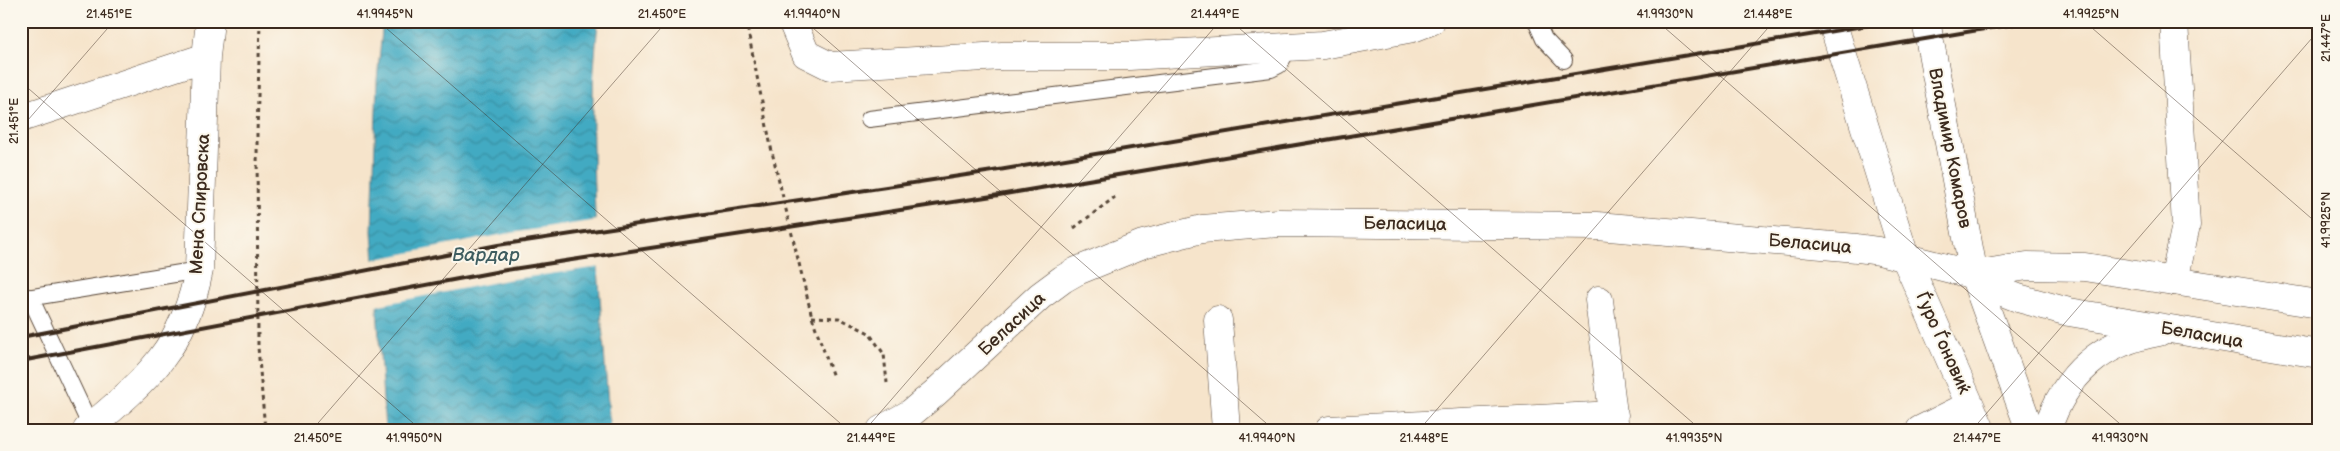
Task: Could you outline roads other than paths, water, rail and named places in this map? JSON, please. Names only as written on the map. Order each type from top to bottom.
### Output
[{"type":"street","name":"Мена Спировска","points":[[89,428],[130,393],[160,362],[183,325],[195,292],[199,270],[206,57],[210,21]]},
{"type":"street","points":[[792,21],[806,54],[830,66],[1002,56],[1129,56],[1323,45],[1413,28],[1431,21]]},
{"type":"street","points":[[1832,21],[1905,257]]},
{"type":"street","name":"Владимир Комаров","points":[[1926,21],[1974,275]]},
{"type":"street","points":[[2174,21],[2186,225],[2174,281]]},
{"type":"street","points":[[21,118],[206,57]]},
{"type":"street","name":"Беласица","points":[[888,426],[911,413],[960,372],[1013,321],[1063,279],[1143,244],[1202,229],[1279,223],[1597,226],[1857,248],[1905,257],[1974,275],[2000,290],[2050,307],[2171,330],[2319,354]]},
{"type":"street","name":"Ѓуро Ѓоновиќ","points":[[1905,257],[1981,430]]},
{"type":"street","name":"Беласица","points":[[1974,275],[2027,266],[2066,266],[2122,272],[2319,304]]},
{"type":"street","points":[[1974,275],[2030,430]]},
{"type":"street","points":[[1329,430],[1614,423],[1599,300]]},
{"type":"street","points":[[1218,320],[1226,430]]},
{"type":"street","points":[[2047,430],[2065,389],[2088,364],[2109,347],[2138,336],[2171,330]]},
{"type":"street","points":[[1920,430],[1970,405]]},
{"type":"lane","points":[[1536,21],[1544,39],[1564,60]]},
{"type":"lane","points":[[869,119],[1271,69],[1279,65],[1290,47]]},
{"type":"lane","points":[[89,428],[26,298],[199,270]]},
{"type":"water","name":"Вардар","points":[[383,21],[598,21],[593,88],[594,180],[610,430],[385,430],[372,231],[377,80]]},
{"type":"railway","points":[[21,337],[498,245],[993,171],[1893,21]]},
{"type":"railway","points":[[21,361],[506,270],[999,195],[2032,21]]}]
